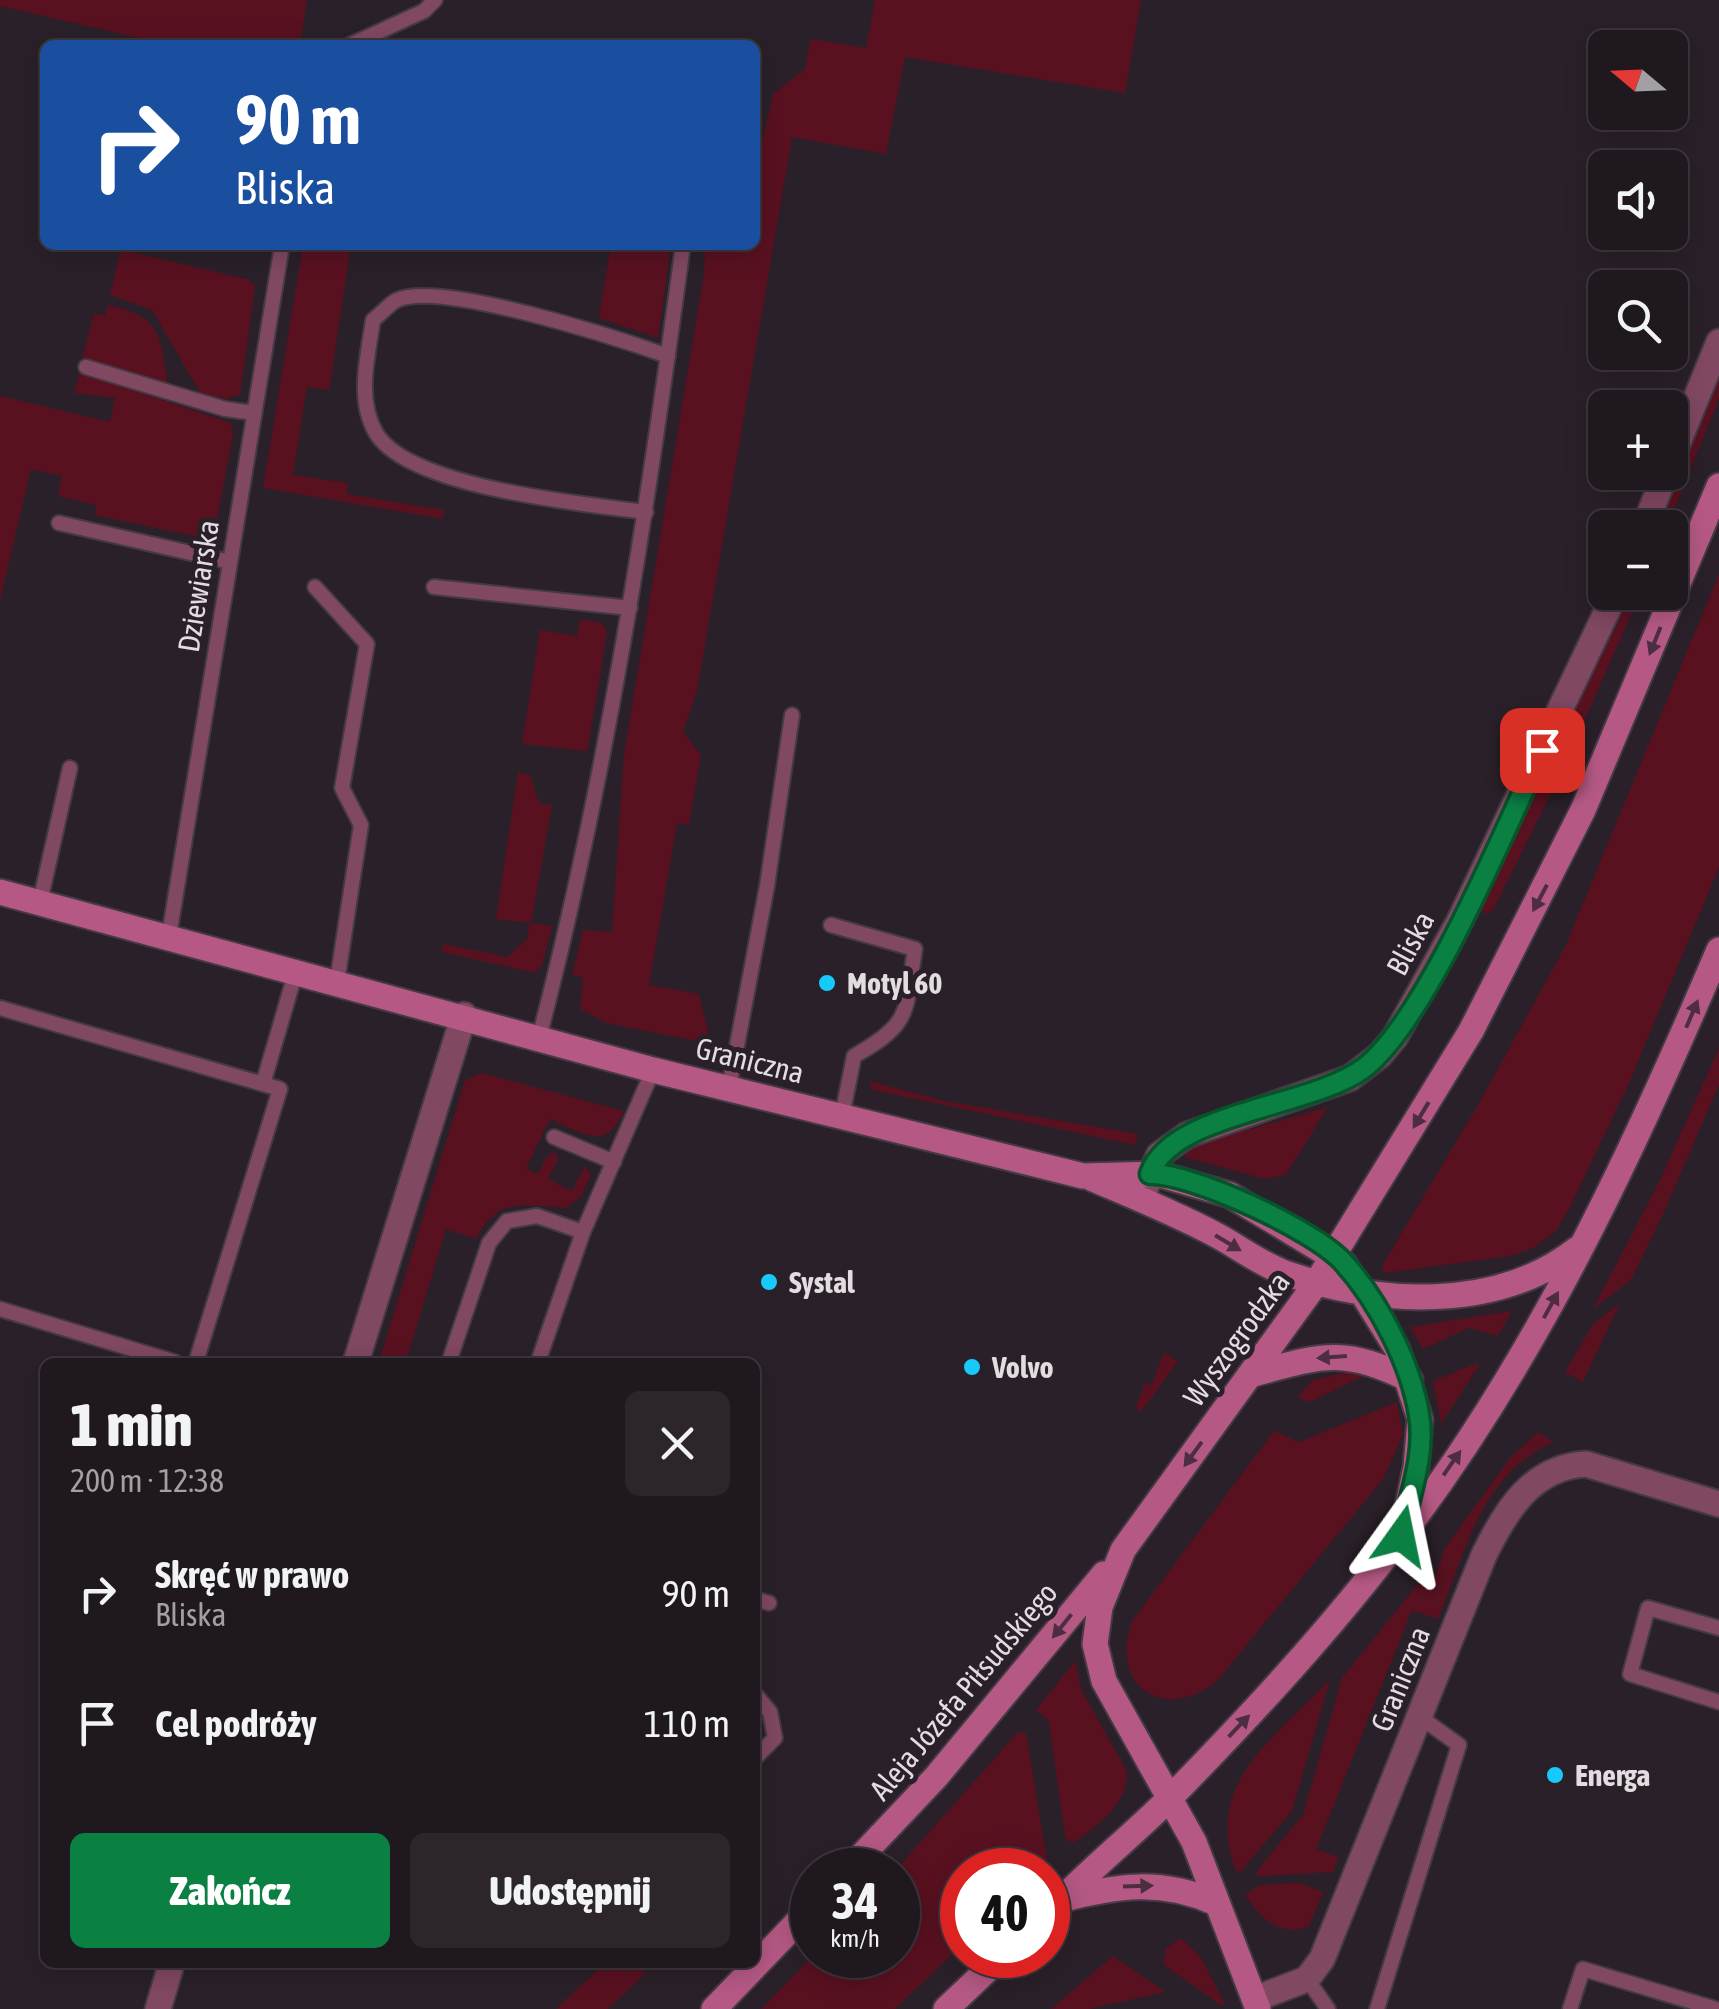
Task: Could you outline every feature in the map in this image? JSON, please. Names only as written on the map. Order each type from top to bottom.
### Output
[{"type":"street","points":[[1688,418],[1719,342]]},
{"type":"street","name":"Wyszogrodzka","points":[[1257,2004],[1171,1796],[1098,1664],[1095,1627],[1123,1550],[1318,1282],[1470,1031],[1547,885],[1620,726],[1719,486]]},
{"type":"street","name":"Bliska","points":[[1141,1199],[1159,1156],[1187,1135],[1335,1084],[1380,1056],[1424,989],[1460,920],[1607,610]]},
{"type":"street","name":"Graniczna","points":[[0,892],[464,1015],[653,1070],[1083,1176],[1150,1174],[1230,1195],[1334,1255],[1364,1292],[1410,1380],[1420,1419],[1419,1444],[1401,1536]]},
{"type":"street","points":[[1070,1890],[1171,1796],[1272,1691],[1401,1536],[1502,1390],[1586,1242],[1719,950]]},
{"type":"street","points":[[357,1358],[464,1015]]},
{"type":"street","points":[[1083,1176],[1141,1199],[1282,1272],[1364,1292],[1428,1296],[1513,1283],[1548,1270],[1586,1242]]},
{"type":"street","points":[[1250,1375],[1340,1354],[1366,1360],[1410,1380]]},
{"type":"street","name":"Graniczna","points":[[1307,1979],[1322,1959],[1500,1524],[1534,1481],[1566,1466],[1586,1464],[1719,1504]]},
{"type":"street","name":"Aleja Józefa Piłsudskiego","points":[[869,1848],[936,1776],[1123,1550]]},
{"type":"street","points":[[1070,1901],[1132,1884],[1175,1887],[1216,1903]]},
{"type":"street","points":[[760,1961],[790,1930]]},
{"type":"street","points":[[158,2009],[170,1968]]},
{"type":"street","points":[[714,2009],[753,1968]]},
{"type":"street","points":[[946,2009],[979,1978]]},
{"type":"street","points":[[1257,2004],[1307,1979]]},
{"type":"lane","points":[[361,40],[424,11],[435,0]]},
{"type":"lane","name":"Dziewiarska","points":[[170,936],[281,250]]},
{"type":"lane","points":[[539,1038],[591,830],[646,512],[682,250]]},
{"type":"lane","points":[[646,512],[476,485],[410,465],[377,435],[365,404],[365,374],[373,320],[399,299],[436,296],[518,312],[668,356]]},
{"type":"lane","points":[[86,367],[225,409],[254,413]]},
{"type":"lane","points":[[59,523],[230,562]]},
{"type":"lane","points":[[315,587],[367,644],[342,788],[361,825],[337,982]]},
{"type":"lane","points":[[434,587],[630,608]]},
{"type":"lane","points":[[729,1088],[767,886],[792,715]]},
{"type":"lane","points":[[40,902],[70,768]]},
{"type":"lane","points":[[830,924],[915,949],[904,1021],[887,1038],[854,1056],[842,1116]]},
{"type":"lane","points":[[264,1084],[296,971]]},
{"type":"lane","points":[[0,1008],[280,1089],[197,1358]]},
{"type":"lane","points":[[539,1358],[584,1232],[653,1070]]},
{"type":"lane","points":[[554,1137],[614,1162]]},
{"type":"lane","points":[[450,1358],[489,1242],[507,1221],[536,1216],[584,1232]]},
{"type":"lane","points":[[0,1309],[162,1358]]},
{"type":"lane","points":[[1719,1628],[1648,1608],[1630,1674],[1719,1702]]},
{"type":"lane","points":[[760,1700],[770,1712],[775,1738],[760,1753]]},
{"type":"lane","points":[[1377,2009],[1459,1745],[1420,1716]]},
{"type":"lane","points":[[1570,2009],[1583,1969],[1716,2009]]},
{"type":"lane","points":[[1307,1979],[1328,2009]]},
{"type":"shaded area","points":[[0,0],[307,0],[301,40],[147,40],[0,6]]},
{"type":"shaded area","points":[[875,0],[1141,0],[1125,93],[905,57],[886,154],[792,137],[697,691],[683,732],[701,755],[689,825],[677,823],[649,985],[699,994],[711,1044],[606,1023],[580,1009],[583,978],[572,975],[583,930],[612,932],[624,754],[705,250],[760,250],[760,150],[773,94],[805,69],[811,39],[866,48]]},
{"type":"shaded area","points":[[121,250],[247,279],[255,286],[240,394],[227,399],[202,396],[152,310],[110,295]]},
{"type":"shaded area","points":[[302,250],[350,250],[329,390],[307,387],[293,475],[348,483],[347,494],[444,510],[443,519],[263,488]]},
{"type":"shaded area","points":[[610,250],[670,250],[658,338],[599,318]]},
{"type":"shaded area","points":[[108,305],[139,315],[155,330],[168,385],[82,359],[94,313],[105,316]]},
{"type":"shaded area","points":[[80,372],[231,423],[233,434],[213,540],[95,515],[96,505],[58,496],[62,476],[31,469],[0,600],[0,396],[110,422],[115,398],[74,393]]},
{"type":"shaded area","points":[[1719,379],[1719,399],[1688,475],[1688,454]]},
{"type":"shaded area","points":[[1673,490],[1682,490],[1674,510],[1665,510]]},
{"type":"shaded area","points":[[1719,574],[1719,867],[1629,1083],[1569,1209],[1556,1231],[1533,1248],[1510,1256],[1384,1273],[1382,1266],[1477,1107],[1566,945]]},
{"type":"shaded area","points":[[1624,610],[1633,610],[1559,777],[1494,908],[1487,914],[1479,910]]},
{"type":"shaded area","points":[[580,619],[602,623],[607,633],[587,751],[522,744],[540,630],[577,636]]},
{"type":"shaded area","points":[[518,772],[530,775],[539,803],[552,805],[531,923],[552,926],[542,965],[535,973],[442,952],[443,944],[507,957],[527,939],[530,923],[496,919]]},
{"type":"shaded area","points":[[1719,1048],[1719,1085],[1664,1212],[1631,1280],[1593,1309],[1659,1182]]},
{"type":"shaded area","points":[[482,1073],[624,1111],[617,1124],[600,1136],[582,1134],[550,1119],[526,1168],[538,1174],[548,1155],[556,1152],[558,1160],[548,1179],[572,1191],[585,1166],[591,1175],[581,1196],[566,1208],[525,1205],[503,1210],[484,1225],[476,1239],[446,1229],[407,1358],[380,1358],[465,1080]]},
{"type":"shaded area","points":[[869,1081],[945,1101],[1138,1134],[1135,1145],[873,1090]]},
{"type":"shaded area","points":[[1328,1107],[1286,1175],[1265,1179],[1184,1157],[1192,1146]]},
{"type":"shaded area","points":[[1620,1303],[1583,1382],[1565,1372],[1593,1324]]},
{"type":"shaded area","points":[[1512,1311],[1498,1336],[1469,1328],[1423,1349],[1410,1327]]},
{"type":"shaded area","points":[[1164,1352],[1178,1361],[1141,1412],[1136,1407],[1145,1383],[1152,1385]]},
{"type":"shaded area","points":[[1480,1364],[1441,1424],[1433,1381]]},
{"type":"shaded area","points":[[1347,1372],[1363,1376],[1310,1402],[1298,1397],[1313,1380]]},
{"type":"shaded area","points":[[1397,1402],[1403,1435],[1383,1479],[1217,1681],[1178,1699],[1160,1698],[1146,1691],[1135,1680],[1128,1664],[1132,1621],[1274,1431],[1299,1442]]},
{"type":"shaded area","points":[[1538,1432],[1553,1442],[1528,1456],[1492,1495],[1467,1542],[1438,1619],[1412,1610],[1316,1849],[1338,1857],[1333,1872],[1259,1876],[1255,1873],[1303,1815],[1342,1678],[1417,1585],[1435,1577],[1445,1548],[1510,1458]]},
{"type":"shaded area","points":[[1075,1661],[1081,1689],[1126,1770],[1126,1782],[1118,1803],[1072,1843],[1065,1837],[1049,1721],[1036,1710]]},
{"type":"shaded area","points":[[1330,1679],[1292,1811],[1241,1871],[1236,1871],[1228,1840],[1229,1812],[1236,1787],[1267,1743]]},
{"type":"shaded area","points":[[1018,1732],[1026,1733],[1045,1848],[940,1848],[940,1966],[895,2009],[761,2009],[791,1978],[920,1978],[920,1848],[915,1848]]},
{"type":"shaded area","points":[[1300,1883],[1323,1892],[1309,1926],[1298,1929],[1272,1924],[1245,1895],[1260,1885]]},
{"type":"shaded area","points":[[1181,1938],[1200,1956],[1225,2004],[1164,1965],[1165,1949]]},
{"type":"shaded area","points":[[1113,1956],[1165,1992],[1089,2009],[1051,2009]]},
{"type":"shaded area","points":[[600,1968],[639,1968],[645,1974],[608,2009],[556,2009]]},
{"type":"place","name":"Motyl 60","points":[[827,983]]},
{"type":"place","name":"Systal","points":[[769,1282]]},
{"type":"place","name":"Volvo","points":[[972,1367]]},
{"type":"place","name":"Energa","points":[[1555,1775]]},
{"type":"route","points":[[1401,1536],[1416,1467],[1420,1419],[1397,1349],[1344,1264],[1275,1218],[1230,1195],[1150,1174],[1159,1156],[1187,1135],[1350,1078],[1380,1056],[1424,989],[1542,750]]}]
